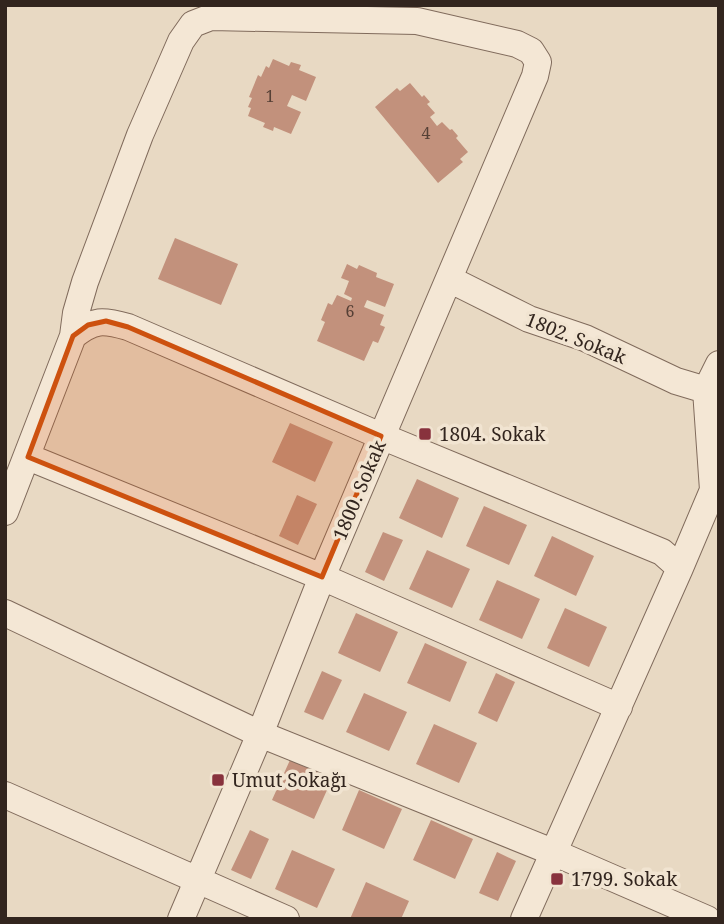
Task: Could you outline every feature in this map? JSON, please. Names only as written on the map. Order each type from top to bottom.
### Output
[{"type":"street","name":"1800. Sokak","points":[[73,336],[85,282],[135,148],[181,41],[193,24],[211,17],[417,21],[517,44],[531,51],[538,62],[535,76],[381,436],[260,734],[181,919]]},
{"type":"street","name":"1802. Sokak","points":[[450,279],[529,319],[585,338],[668,377],[706,390]]},
{"type":"street","points":[[5,512],[73,336],[88,325],[106,321],[128,327],[381,436],[662,552],[680,568]]},
{"type":"street","points":[[524,919],[713,490],[706,390],[719,364]]},
{"type":"street","points":[[28,457],[322,578],[619,708]]},
{"type":"street","points":[[5,613],[260,734],[555,853],[706,919]]},
{"type":"street","points":[[5,795],[286,919]]},
{"type":"highlighted area","points":[[106,321],[128,327],[381,436],[322,577],[28,457],[73,336],[88,325]]},
{"type":"building","points":[[273,59],[289,66],[291,62],[301,65],[299,70],[316,77],[306,101],[292,95],[287,106],[301,112],[291,134],[274,127],[273,131],[263,127],[265,123],[248,116],[252,98],[249,97],[258,75],[261,77]]},
{"type":"building","points":[[410,83],[430,102],[427,104],[435,113],[430,117],[437,126],[442,122],[452,129],[468,152],[460,159],[463,162],[438,183],[375,107],[397,88],[400,91]]},
{"type":"building","points":[[175,238],[238,264],[221,305],[158,279]]},
{"type":"building","points":[[347,264],[357,269],[359,265],[377,273],[376,277],[394,284],[385,307],[367,300],[364,307],[384,315],[380,325],[385,327],[378,343],[373,341],[364,361],[317,341],[325,322],[321,320],[328,303],[332,305],[337,295],[351,301],[352,298],[344,294],[349,281],[341,278]]},
{"type":"building","points":[[290,423],[333,442],[315,482],[272,462]]},
{"type":"building","points":[[417,479],[459,498],[442,538],[399,518]]},
{"type":"building","points":[[297,495],[317,504],[298,545],[279,536]]},
{"type":"building","points":[[484,506],[527,525],[509,565],[466,546]]},
{"type":"building","points":[[383,532],[403,540],[384,581],[365,572]]},
{"type":"building","points":[[552,536],[594,556],[576,596],[534,576]]},
{"type":"building","points":[[427,550],[470,569],[452,608],[409,589]]},
{"type":"building","points":[[497,580],[540,599],[522,639],[479,620]]},
{"type":"building","points":[[565,608],[607,627],[589,667],[547,648]]},
{"type":"building","points":[[356,613],[398,632],[380,672],[338,653]]},
{"type":"building","points":[[425,643],[467,662],[450,702],[407,683]]},
{"type":"building","points":[[322,671],[342,680],[323,720],[304,712]]},
{"type":"building","points":[[496,673],[515,682],[497,722],[478,713]]},
{"type":"building","points":[[364,693],[407,712],[389,751],[346,732]]},
{"type":"building","points":[[434,724],[477,743],[459,783],[416,764]]},
{"type":"building","points":[[290,760],[332,779],[314,819],[272,800]]},
{"type":"building","points":[[359,790],[402,809],[384,849],[342,830]]},
{"type":"building","points":[[431,820],[473,839],[455,879],[413,860]]},
{"type":"building","points":[[250,830],[269,839],[251,879],[231,870]]},
{"type":"building","points":[[292,850],[335,869],[317,908],[275,889]]},
{"type":"building","points":[[497,852],[516,861],[498,901],[479,893]]},
{"type":"building","points":[[366,882],[409,901],[401,919],[350,919]]},
{"type":"place","name":"1804. Sokak","points":[[425,434]]},
{"type":"place","name":"Umut Sokağı","points":[[218,780]]},
{"type":"place","name":"1799. Sokak","points":[[557,879]]}]
